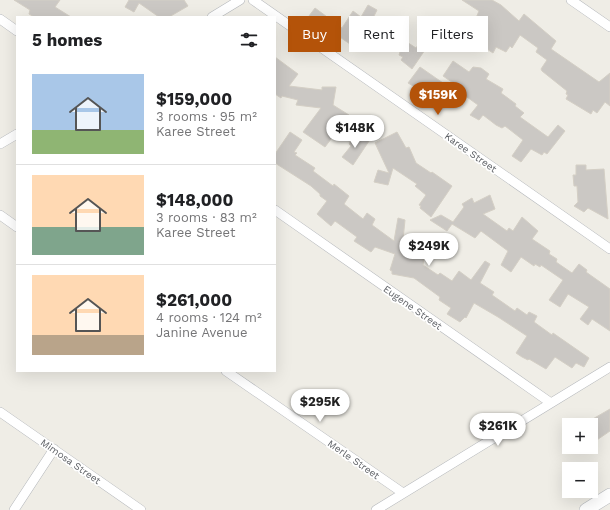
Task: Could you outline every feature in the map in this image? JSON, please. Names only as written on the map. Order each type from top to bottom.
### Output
[{"type":"street","points":[[214,16],[240,0]]},
{"type":"street","name":"Karee Street","points":[[253,0],[276,16]]},
{"type":"street","points":[[571,0],[610,27]]},
{"type":"street","name":"Karee Street","points":[[276,16],[610,249]]},
{"type":"street","points":[[0,19],[16,30]]},
{"type":"street","points":[[0,144],[16,135]]},
{"type":"street","name":"Eugene Street","points":[[276,211],[551,403]]},
{"type":"street","points":[[0,215],[16,225]]},
{"type":"street","points":[[376,510],[610,367]]},
{"type":"street","name":"Merle Street","points":[[227,372],[402,493]]},
{"type":"street","name":"Mimosa Street","points":[[0,412],[141,510]]},
{"type":"street","points":[[14,510],[54,449]]},
{"type":"street","points":[[586,510],[610,495]]},
{"type":"building","points":[[14,0],[60,0],[55,7],[69,16],[32,16],[29,14],[30,10]]},
{"type":"building","points":[[129,0],[184,0],[188,6],[171,16],[158,16],[139,3],[134,12],[125,7]]},
{"type":"building","points":[[462,0],[492,0],[501,5],[519,21],[524,14],[556,41],[551,49],[599,82],[610,73],[610,106],[605,102],[597,113],[593,110],[591,114],[566,99],[568,95],[566,94],[567,91],[541,69],[547,60],[536,52],[538,48],[520,35],[512,48],[510,46],[506,52],[496,47],[493,53],[488,50],[488,16],[477,16],[479,11]]},
{"type":"building","points":[[368,5],[377,10],[374,16],[362,16]]},
{"type":"building","points":[[315,8],[326,16],[309,16]]},
{"type":"building","points":[[353,11],[360,16],[350,16]]},
{"type":"building","points":[[349,17],[349,43],[341,38],[341,27],[342,28]]},
{"type":"building","points":[[409,43],[416,48],[417,47],[417,52],[424,52],[412,69],[401,60],[403,57],[399,55],[400,52],[409,52]]},
{"type":"building","points":[[276,58],[298,74],[289,86],[322,90],[322,87],[336,87],[333,105],[349,115],[325,147],[303,132],[321,108],[296,105],[298,100],[282,96],[281,98],[276,95]]},
{"type":"building","points":[[453,61],[469,72],[473,67],[481,68],[489,74],[486,79],[503,89],[501,93],[516,104],[515,106],[524,113],[520,117],[548,137],[558,125],[565,131],[547,154],[544,152],[542,155],[531,149],[521,162],[512,156],[523,140],[505,126],[502,128],[496,125],[483,115],[479,120],[470,115],[478,105],[460,92],[462,89],[443,76]]},
{"type":"building","points":[[420,67],[443,83],[434,98],[408,83]]},
{"type":"building","points":[[290,132],[302,140],[294,152],[297,153],[295,155],[315,168],[313,171],[333,186],[334,184],[349,196],[344,204],[363,219],[367,213],[375,219],[372,225],[394,241],[398,218],[405,220],[403,240],[426,245],[423,265],[438,275],[440,273],[452,281],[459,271],[471,280],[485,261],[490,264],[480,283],[494,292],[492,295],[515,311],[517,308],[527,315],[529,312],[537,316],[534,322],[552,335],[553,333],[589,358],[584,367],[576,363],[572,368],[555,357],[546,369],[529,359],[528,360],[522,357],[516,353],[527,336],[474,303],[466,318],[465,317],[460,322],[447,314],[451,308],[439,300],[440,297],[414,278],[392,274],[392,271],[390,270],[395,254],[375,247],[371,252],[354,241],[357,237],[335,221],[331,226],[317,214],[327,201],[311,186],[276,164],[276,153]]},
{"type":"building","points":[[397,132],[406,148],[409,147],[416,163],[452,186],[431,217],[420,208],[421,206],[419,205],[426,195],[415,186],[417,184],[393,168],[388,185],[374,182],[378,170],[389,173],[375,143]]},
{"type":"building","points":[[356,133],[369,141],[353,165],[342,157],[351,146],[349,144]]},
{"type":"building","points":[[576,165],[586,165],[586,170],[604,169],[608,219],[588,208],[584,212],[574,206],[578,202],[577,186],[574,186],[573,175],[576,175]]},
{"type":"building","points":[[490,195],[495,209],[483,214],[507,231],[509,228],[513,231],[522,217],[538,231],[532,239],[550,251],[549,254],[557,259],[556,262],[572,273],[579,264],[587,270],[586,272],[610,289],[610,331],[592,319],[588,325],[580,319],[589,307],[568,294],[560,307],[549,300],[563,280],[541,265],[540,267],[535,264],[534,266],[521,257],[511,272],[501,265],[508,251],[481,231],[475,238],[452,224],[447,231],[430,220],[441,215],[453,222],[464,207],[462,204],[472,198],[474,203]]},
{"type":"building","points":[[610,409],[610,431],[598,439],[598,418],[594,418]]}]
